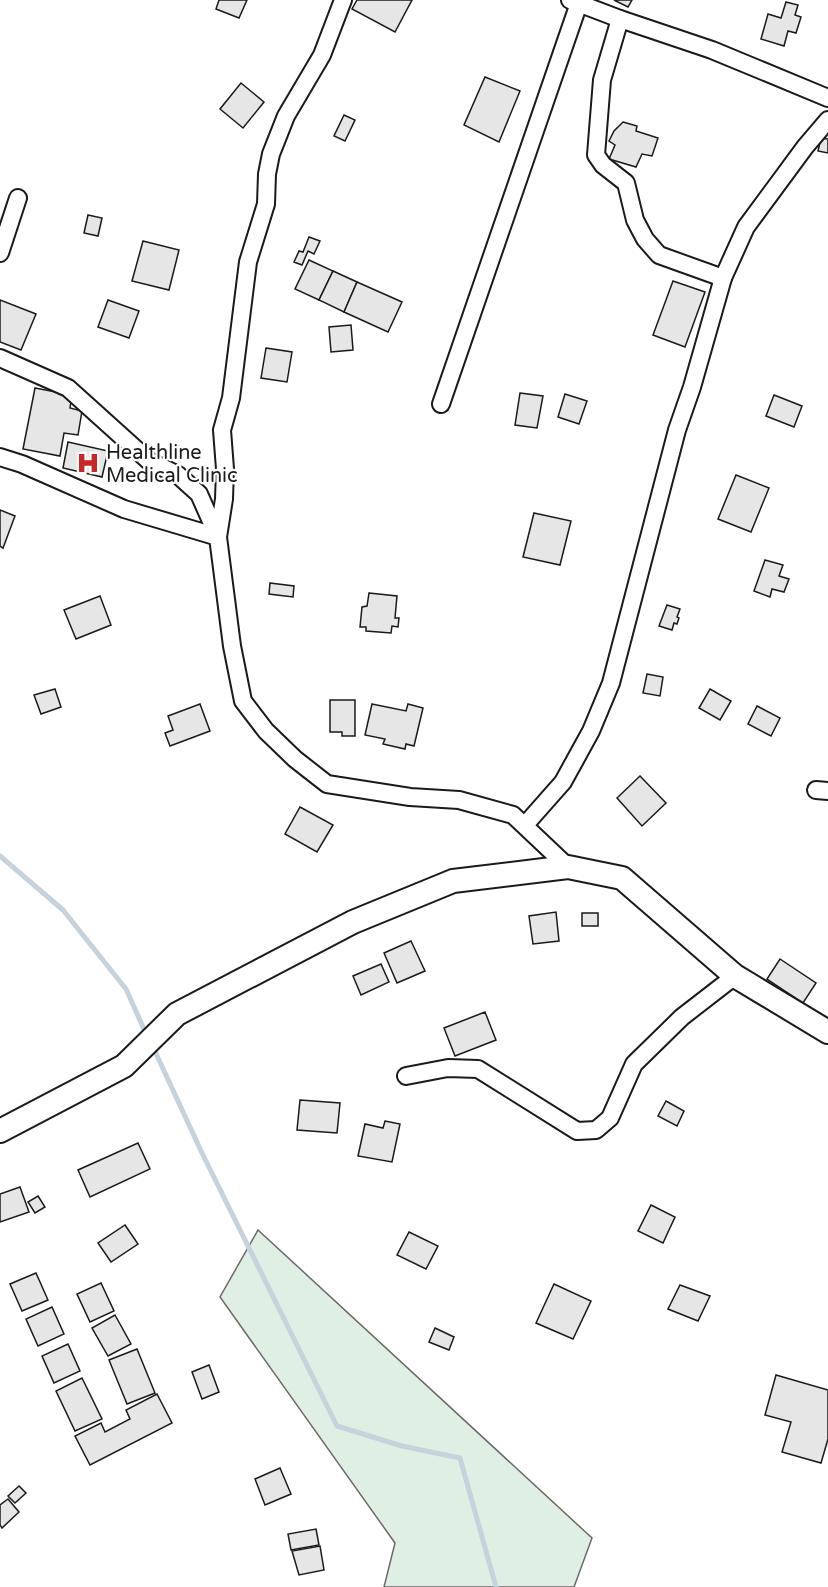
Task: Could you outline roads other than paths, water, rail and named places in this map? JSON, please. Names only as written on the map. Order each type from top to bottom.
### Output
[{"type":"main road","points":[[0,1131],[124,1066],[177,1014],[353,922],[453,881],[568,867],[622,878],[735,976],[828,1032]]},
{"type":"street","points":[[343,0],[322,55],[286,116],[271,153],[266,204],[248,262],[231,398],[222,430],[225,469],[224,499],[218,537],[232,646],[243,700],[266,731],[295,759],[327,784],[410,797],[459,800],[513,815],[568,867]]},
{"type":"street","points":[[441,404],[575,2],[602,6],[620,19],[712,50],[828,98]]},
{"type":"street","points":[[620,19],[602,80],[596,155],[603,165],[626,183],[634,220],[645,239],[659,255],[723,278]]},
{"type":"street","points":[[525,825],[563,782],[591,731],[611,683],[677,430],[692,387],[723,278],[746,227],[805,147],[828,120]]},
{"type":"street","points":[[0,253],[18,198]]},
{"type":"street","points":[[0,358],[68,388],[149,461],[178,475],[199,494],[218,537]]},
{"type":"street","points":[[0,457],[22,464],[124,509],[218,537]]},
{"type":"street","points":[[406,1076],[448,1068],[478,1069],[577,1131],[596,1130],[610,1118],[634,1064],[682,1017],[735,976]]},
{"type":"waterway","points":[[0,856],[63,910],[126,989],[147,1036]]},
{"type":"waterway","points":[[153,1047],[202,1153],[337,1426],[402,1446],[460,1458],[496,1587]]},
{"type":"place","name":"Healthline Medical Clinic","points":[[88,463]]}]
